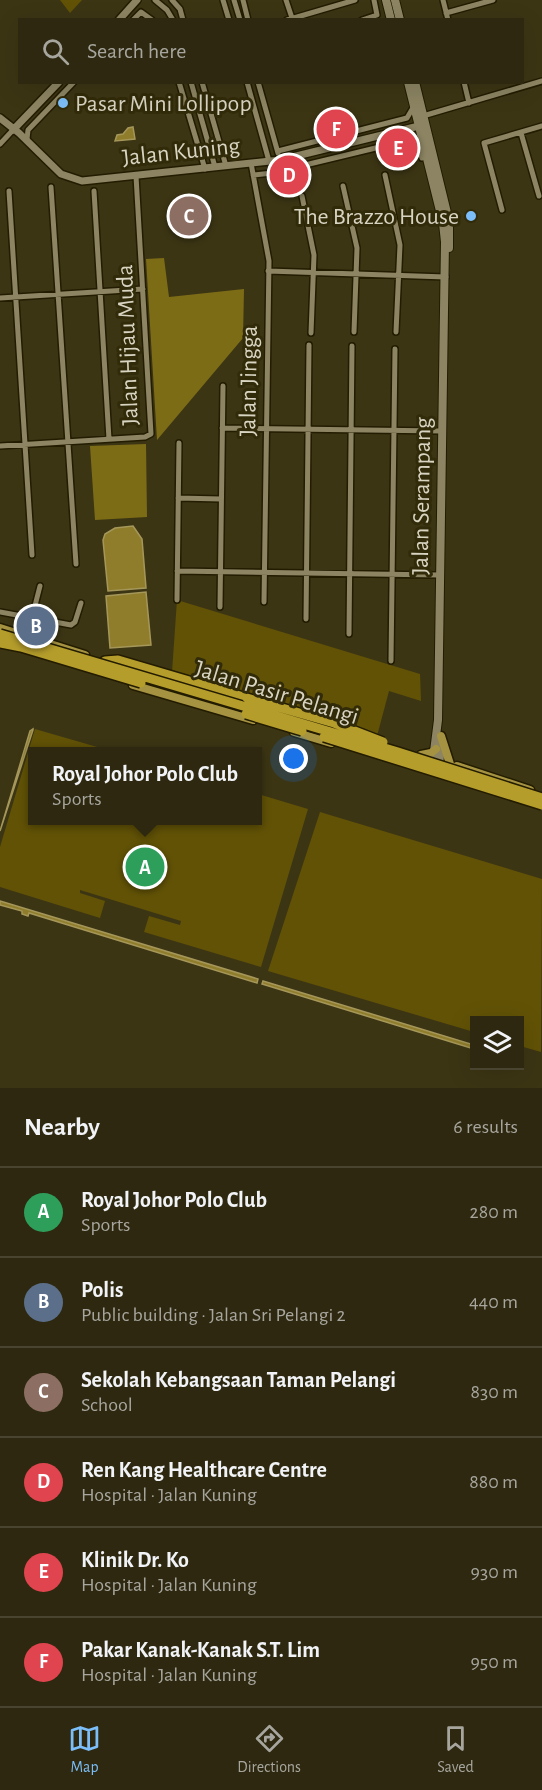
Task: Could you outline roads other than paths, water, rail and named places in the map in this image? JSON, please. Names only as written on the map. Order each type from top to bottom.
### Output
[{"type":"highway","points":[[0,634],[542,796]]},
{"type":"highway","points":[[0,645],[21,646],[542,806]]},
{"type":"highway","points":[[105,661],[118,660],[334,723],[384,742],[398,752]]},
{"type":"main road","points":[[386,0],[390,18]]},
{"type":"main road","points":[[395,0],[400,18]]},
{"type":"main road","name":"Jalan Serampang","points":[[408,84],[414,106],[420,117]]},
{"type":"main road","name":"Jalan Serampang","points":[[416,84],[422,126],[451,231],[446,274],[441,431],[437,760]]},
{"type":"main road","name":"Jalan Pasir Pelangi","points":[[0,628],[421,755],[542,796]]},
{"type":"main road","name":"Jalan Pasir Pelangi","points":[[0,645],[434,772],[542,806]]},
{"type":"main road","name":"Jalan Serampang","points":[[434,772],[441,736],[438,720]]},
{"type":"main road","points":[[441,736],[450,764]]},
{"type":"main road","points":[[421,755],[431,753],[436,749]]},
{"type":"street","points":[[120,18],[137,0]]},
{"type":"street","points":[[155,0],[171,18]]},
{"type":"street","points":[[172,0],[180,9],[182,18]]},
{"type":"street","points":[[223,0],[228,18]]},
{"type":"street","points":[[234,0],[239,18]]},
{"type":"street","points":[[243,0],[248,18]]},
{"type":"street","points":[[286,0],[289,18]]},
{"type":"street","points":[[292,18],[355,0]]},
{"type":"street","points":[[368,18],[377,15],[375,0]]},
{"type":"street","points":[[443,0],[447,16],[493,0]]},
{"type":"street","points":[[129,8],[135,17],[143,12],[150,18]]},
{"type":"street","points":[[420,117],[542,81]]},
{"type":"street","points":[[0,144],[57,84]]},
{"type":"street","points":[[27,139],[28,130],[72,84]]},
{"type":"street","points":[[180,84],[205,169]]},
{"type":"street","points":[[192,84],[215,167]]},
{"type":"street","points":[[203,84],[226,166]]},
{"type":"street","points":[[247,84],[269,161]]},
{"type":"street","points":[[464,84],[469,103]]},
{"type":"street","points":[[249,91],[259,85],[280,160]]},
{"type":"street","points":[[184,99],[195,96]]},
{"type":"street","points":[[197,106],[208,103]]},
{"type":"street","points":[[278,151],[407,118],[414,106]]},
{"type":"street","name":"Jalan Kuning","points":[[0,118],[23,142],[61,174],[74,180],[93,181],[280,160],[422,126]]},
{"type":"street","points":[[502,210],[484,143],[542,126]]},
{"type":"street","name":"Jalan Kuning","points":[[13,130],[27,139],[49,163]]},
{"type":"street","points":[[352,132],[357,152]]},
{"type":"street","points":[[521,133],[539,196]]},
{"type":"street","points":[[253,175],[308,165],[413,139],[417,141],[422,158]]},
{"type":"street","points":[[305,155],[308,165]]},
{"type":"street","name":"Jalan Jingga","points":[[251,163],[269,255],[264,602]]},
{"type":"street","points":[[385,175],[399,236],[396,332]]},
{"type":"street","name":"Jalan Hijau Muda","points":[[0,446],[145,437],[152,432],[136,176]]},
{"type":"street","points":[[343,186],[356,242],[354,332]]},
{"type":"street","points":[[51,187],[76,564]]},
{"type":"street","points":[[9,191],[32,555]]},
{"type":"street","points":[[94,191],[109,439]]},
{"type":"street","points":[[302,196],[313,244],[311,333]]},
{"type":"street","points":[[268,271],[446,274]]},
{"type":"street","points":[[0,298],[143,289]]},
{"type":"street","points":[[306,619],[309,345]]},
{"type":"street","points":[[349,634],[352,346]]},
{"type":"street","points":[[391,661],[395,349]]},
{"type":"street","points":[[220,607],[223,386]]},
{"type":"street","points":[[222,428],[441,431]]},
{"type":"street","points":[[177,600],[179,443]]},
{"type":"street","points":[[178,498],[221,499]]},
{"type":"street","points":[[177,571],[440,575]]},
{"type":"street","points":[[24,651],[39,586]]},
{"type":"street","points":[[0,612],[32,616],[71,626],[75,622],[81,603]]},
{"type":"place","name":"Pasar Mini Lollipop","points":[[63,103]]},
{"type":"place","name":"Pakar Kanak-Kanak S.T. Lim","points":[[336,129]]},
{"type":"place","name":"Klinik Dr. Ko","points":[[398,148]]},
{"type":"place","name":"Ren Kang Healthcare Centre","points":[[289,175]]},
{"type":"place","name":"Sekolah Kebangsaan Taman Pelangi","points":[[189,216]]},
{"type":"place","name":"The Brazzo House","points":[[471,216]]},
{"type":"place","name":"Polis","points":[[36,626]]},
{"type":"place","name":"Royal Johor Polo Club","points":[[145,867]]}]
